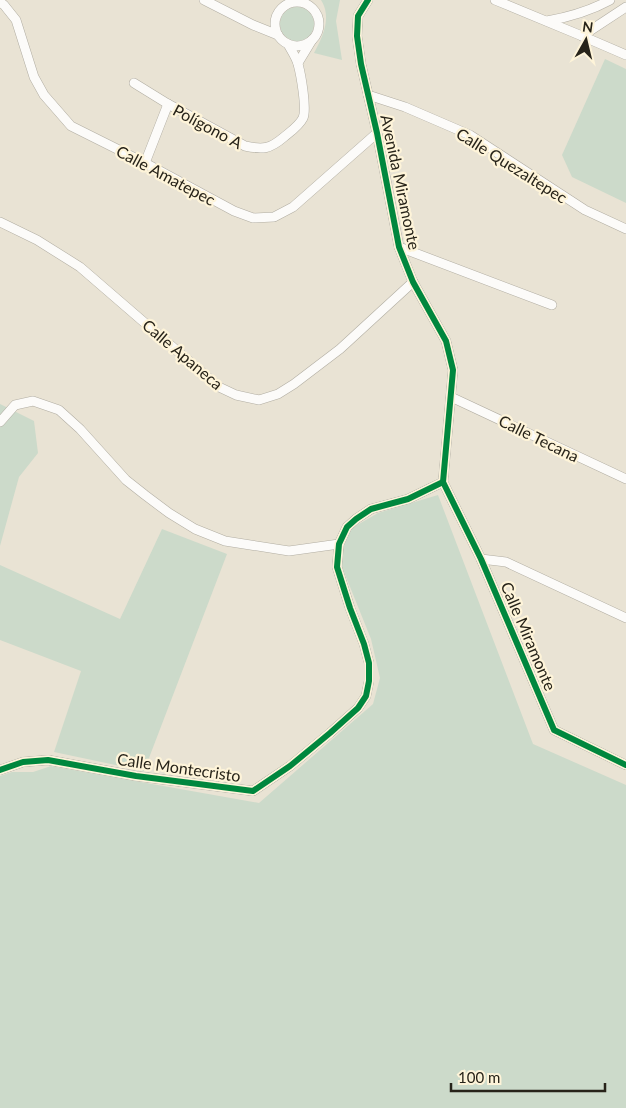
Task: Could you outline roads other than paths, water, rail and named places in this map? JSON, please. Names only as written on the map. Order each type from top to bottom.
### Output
[{"type":"street","points":[[204,0],[253,25],[278,34]]},
{"type":"street","name":"Avenida Miramonte","points":[[368,0],[358,16],[357,36],[361,64],[377,133],[399,247],[413,282],[446,341],[454,370],[444,482]]},
{"type":"street","points":[[495,0],[626,55]]},
{"type":"street","points":[[546,21],[588,11],[610,0]]},
{"type":"street","name":"Calle Amatepec","points":[[0,2],[16,20],[34,77],[44,95],[71,126],[234,211],[253,218],[274,217],[293,207],[377,133]]},
{"type":"street","points":[[253,25],[269,21],[286,5],[303,2],[312,8],[316,13],[319,26],[317,33],[298,63]]},
{"type":"street","points":[[582,36],[626,7]]},
{"type":"street","points":[[281,9],[275,22],[278,34],[283,40],[288,44],[302,45],[314,38]]},
{"type":"street","name":"Polígono A","points":[[145,163],[168,104],[245,146],[256,149],[266,148],[275,144],[298,126],[303,117],[304,106],[298,63],[288,44]]},
{"type":"street","points":[[134,83],[168,104]]},
{"type":"street","name":"Calle Quezaltepec","points":[[368,95],[405,107],[470,135],[585,210],[626,229]]},
{"type":"street","name":"Calle Apaneca","points":[[0,222],[37,240],[80,267],[219,387],[236,395],[259,400],[278,394],[294,384],[340,349],[413,282]]},
{"type":"street","points":[[399,247],[552,305]]},
{"type":"street","name":"Calle Tecana","points":[[451,397],[626,479]]},
{"type":"street","points":[[0,422],[15,405],[33,402],[59,410],[80,429],[126,480],[169,513],[195,529],[225,541],[289,551],[338,544],[347,527],[371,508],[408,499],[444,482]]},
{"type":"street","name":"Calle Miramonte","points":[[444,482],[481,558],[554,730],[626,765]]},
{"type":"street","name":"Calle Montecristo","points":[[0,770],[23,762],[48,760],[136,776],[254,791],[290,766],[330,733],[358,708],[366,696],[369,681],[369,663],[337,566],[338,544]]},
{"type":"street","points":[[481,558],[506,562],[626,618]]}]
